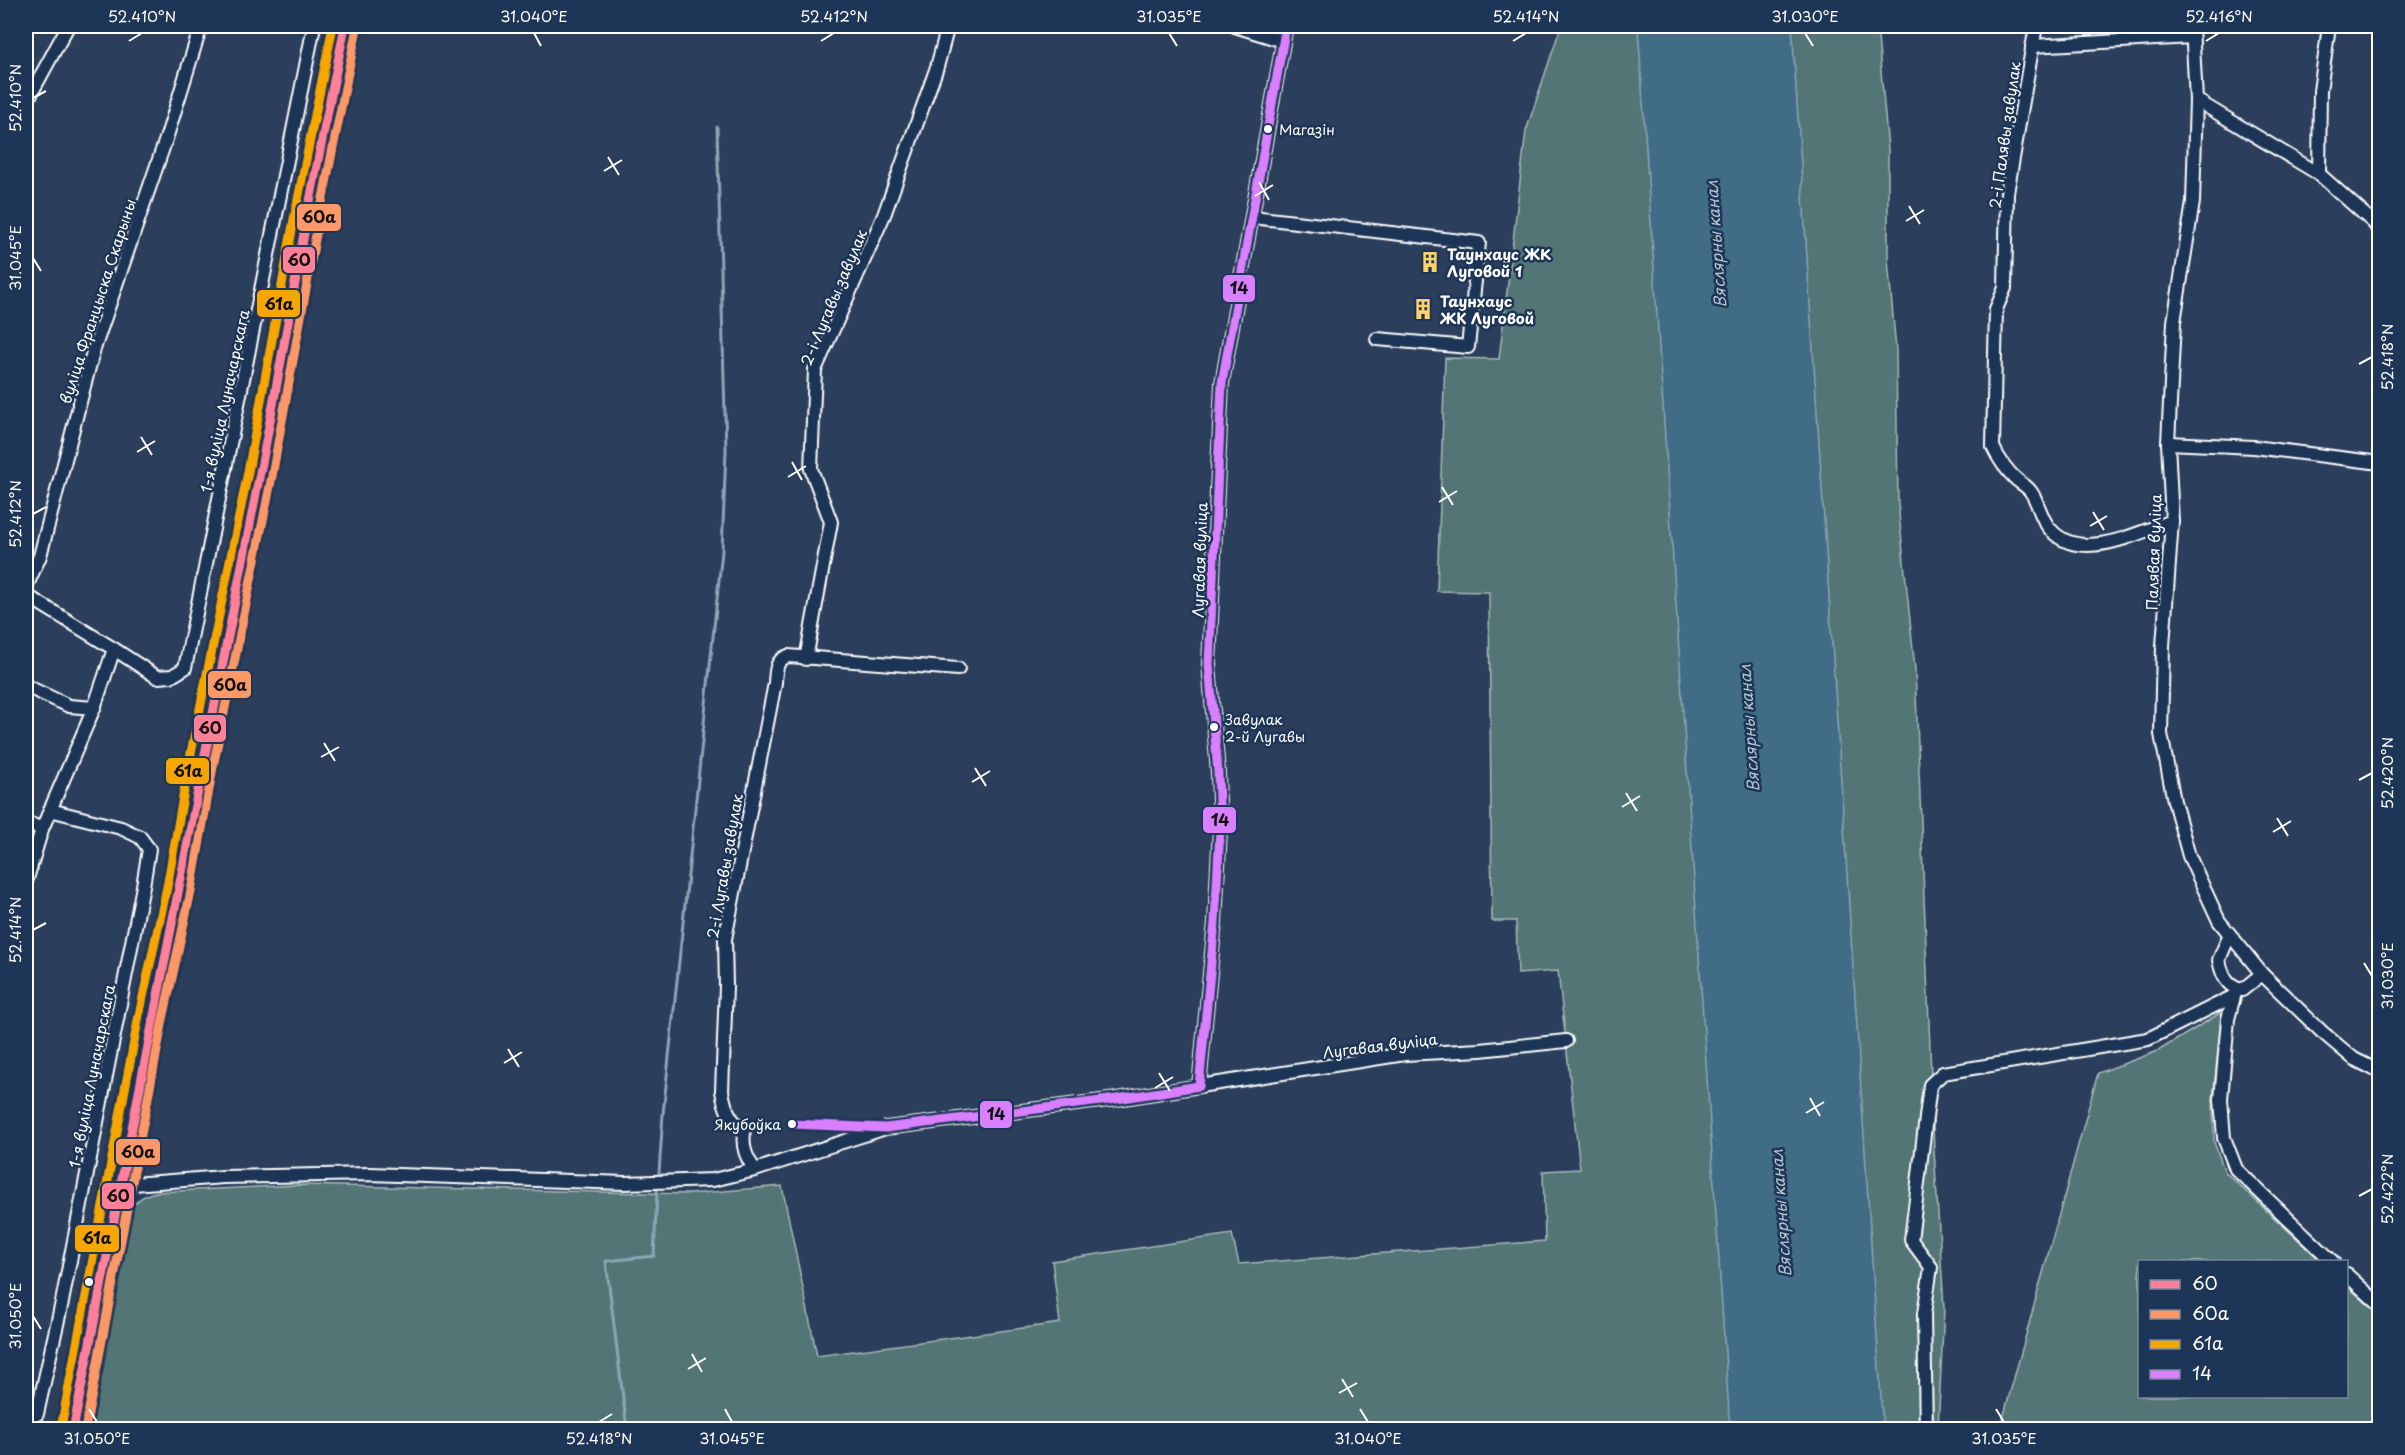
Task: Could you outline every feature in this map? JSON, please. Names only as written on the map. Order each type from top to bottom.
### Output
[{"type":"street","points":[[26,103],[68,26]]},
{"type":"street","name":"вуліца Францыска Скарыны","points":[[26,587],[40,556],[93,352],[167,136],[201,26]]},
{"type":"street","name":"1-я вуліца Луначарскага","points":[[114,650],[157,677],[172,676],[185,668],[314,26]]},
{"type":"street","points":[[73,1430],[147,1040],[254,507],[306,221],[345,26]]},
{"type":"street","name":"2-і Лугавы завулак","points":[[806,659],[831,522],[811,470],[815,370],[884,215],[937,67],[948,26]]},
{"type":"street","points":[[1235,26],[1283,41]]},
{"type":"street","name":"Лугавая вуліца","points":[[1199,1086],[1215,922],[1220,829],[1209,664],[1222,383],[1286,26]]},
{"type":"street","name":"2-і Палявы завулак","points":[[2036,26],[2007,193],[2005,288],[1996,309],[1993,447],[2000,462],[2010,474],[2030,489],[2047,525],[2061,540],[2080,545],[2097,545],[2172,521]]},
{"type":"street","points":[[2319,174],[2320,91],[2329,26]]},
{"type":"street","points":[[2032,46],[2192,31]]},
{"type":"street","name":"Палявая вуліца","points":[[2192,31],[2196,100],[2193,202],[2174,322],[2168,443],[2172,521],[2163,646],[2162,734],[2174,801],[2188,856],[2207,898],[2229,936],[2262,974],[2354,1059],[2379,1072]]},
{"type":"street","points":[[2196,100],[2319,174],[2374,223],[2379,233]]},
{"type":"street","points":[[1252,218],[1479,243],[1468,347],[1377,339]]},
{"type":"street","points":[[2168,443],[2254,447],[2379,463]]},
{"type":"street","points":[[26,595],[114,650],[94,708],[42,829],[26,882]]},
{"type":"street","name":"2-і Лугавы завулак","points":[[755,1170],[744,1151],[742,1144],[744,1132],[730,1119],[724,1107],[722,1091],[725,939],[776,682],[776,667],[781,659],[788,656],[958,669]]},
{"type":"street","points":[[26,686],[69,706],[94,708]]},
{"type":"street","name":"1-я вуліца Луначарскага","points":[[32,1416],[62,1302],[149,849],[140,837],[121,828],[50,810]]},
{"type":"street","points":[[26,822],[42,829]]},
{"type":"street","points":[[2229,936],[2218,960],[2234,993],[2228,1019],[2221,1100],[2224,1138],[2236,1169],[2331,1260]]},
{"type":"street","points":[[1926,1430],[1924,1314],[1930,1267],[1911,1240],[1930,1085],[1943,1073],[2148,1039],[2242,990],[2262,974]]},
{"type":"street","name":"Лугавая вуліца","points":[[120,1185],[223,1177],[370,1174],[625,1183],[713,1180],[755,1170],[886,1128],[1118,1100],[1405,1054],[1480,1050],[1566,1041]]},
{"type":"street","points":[[2348,1276],[2379,1305]]},
{"type":"green space","points":[[1561,26],[1877,26],[1888,149],[1888,260],[1896,350],[1898,504],[1915,669],[1934,1150],[1944,1308],[1938,1429],[86,1430],[129,1212],[140,1199],[156,1192],[298,1185],[689,1194],[782,1186],[817,1356],[1060,1323],[1052,1261],[1232,1234],[1239,1264],[1545,1241],[1543,1171],[1580,1169],[1558,971],[1518,974],[1516,921],[1492,921],[1489,592],[1437,591],[1445,358],[1499,359],[1526,131]]},
{"type":"green space","points":[[2222,1012],[2213,1099],[2214,1142],[2225,1172],[2320,1260],[2138,1260],[2138,1398],[2348,1398],[2348,1287],[2379,1314],[2379,1429],[2000,1429],[2098,1073],[2158,1051]]},
{"type":"water","name":"Вяслярны канал","points":[[1638,26],[1792,26],[1883,1429],[1730,1429]]},
{"type":"waterway","points":[[659,1173],[663,1114],[722,551],[726,450],[717,127]]},
{"type":"waterway","points":[[627,1430],[606,1261],[654,1256],[657,1191]]},
{"type":"transit line","name":"61а","points":[[61,1428],[139,1015],[167,887],[189,763],[248,472],[294,219],[333,26]]},
{"type":"transit line","name":"60","points":[[73,1430],[345,26]]},
{"type":"transit line","name":"14","points":[[1199,1086],[1215,922],[1220,829],[1209,664],[1222,383],[1286,26]]},
{"type":"transit line","name":"60а","points":[[85,1430],[163,1019],[191,891],[213,767],[272,476],[318,223],[357,28]]},
{"type":"transit line","name":"14","points":[[792,1124],[886,1128],[1117,1099],[1199,1086]]},
{"type":"place","name":"Магазін","points":[[1268,129]]},
{"type":"place","name":"Таунхаус ЖК Луговой 1","points":[[1430,262]]},
{"type":"place","name":"Таунхаус ЖК Луговой","points":[[1423,309]]},
{"type":"place","name":"Завулак 2-й Лугавы","points":[[1214,727]]},
{"type":"place","name":"Якубоўка","points":[[792,1124]]}]
